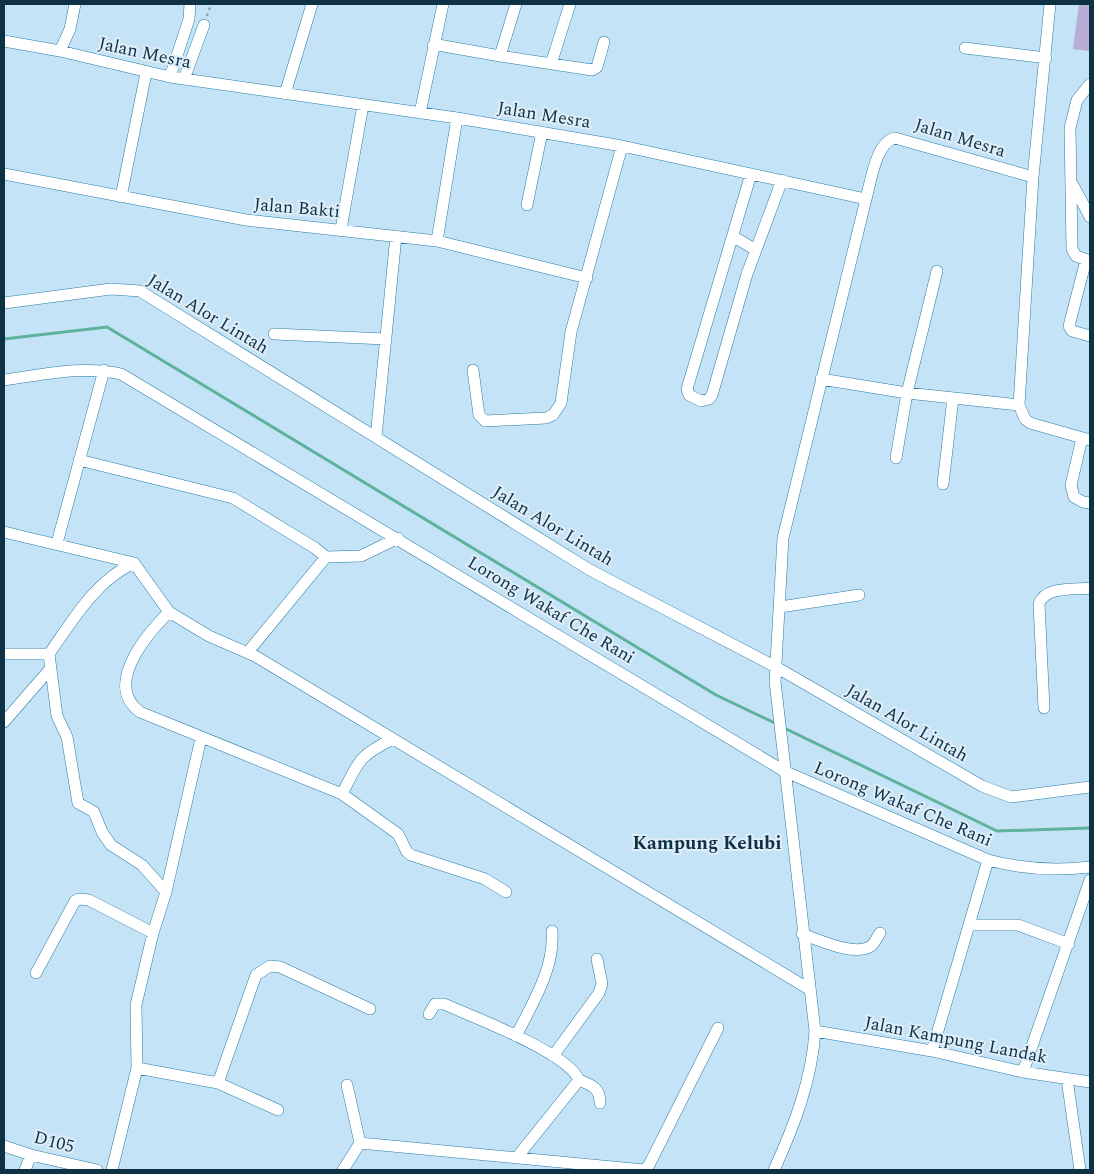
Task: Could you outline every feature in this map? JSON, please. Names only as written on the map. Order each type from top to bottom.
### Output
[{"type":"street","points":[[60,52],[70,29],[74,4]]},
{"type":"street","points":[[170,77],[189,19],[190,4]]},
{"type":"street","points":[[285,94],[312,4]]},
{"type":"street","points":[[420,113],[443,4]]},
{"type":"street","points":[[500,56],[516,4]]},
{"type":"street","points":[[551,64],[570,4]]},
{"type":"street","points":[[1050,4],[1033,177],[1019,405],[1025,419],[1030,423],[1086,439],[1071,485],[1074,497],[1083,502],[1090,503]]},
{"type":"street","points":[[184,80],[204,25]]},
{"type":"street","name":"Jalan Mesra","points":[[4,41],[184,80],[457,118],[622,146],[866,198],[881,149],[886,141],[895,138],[1033,177]]},
{"type":"street","points":[[433,46],[438,45],[589,70],[595,69],[604,42]]},
{"type":"street","points":[[965,48],[1046,58]]},
{"type":"street","points":[[122,197],[146,73]]},
{"type":"street","points":[[1090,84],[1077,100],[1070,128],[1072,252],[1076,256],[1088,260],[1069,326],[1075,332],[1090,336]]},
{"type":"street","points":[[341,229],[363,105]]},
{"type":"street","points":[[437,240],[457,118]]},
{"type":"street","points":[[527,205],[542,132]]},
{"type":"street","points":[[473,370],[479,415],[485,421],[546,418],[553,415],[561,404],[571,332],[622,146]]},
{"type":"street","name":"Jalan Bakti","points":[[4,174],[246,220],[437,240],[587,278]]},
{"type":"street","points":[[751,174],[734,237],[687,389],[694,399],[701,401],[709,400],[712,396],[747,274],[782,180]]},
{"type":"street","points":[[1072,184],[1090,217]]},
{"type":"street","points":[[774,1170],[808,1082],[815,1031],[802,934],[775,681],[785,523],[866,198]]},
{"type":"street","points":[[376,437],[396,236]]},
{"type":"street","points":[[734,237],[756,250]]},
{"type":"street","points":[[896,458],[907,393],[937,271]]},
{"type":"street","name":"Jalan Alor Lintah","points":[[4,303],[110,290],[140,291],[590,570],[776,668],[982,786],[1011,797],[1090,787]]},
{"type":"street","points":[[274,334],[386,339]]},
{"type":"street","name":"Lorong Wakaf Che Rani","points":[[4,380],[82,370],[104,370],[121,374],[398,538],[784,771],[988,860],[1016,867],[1064,870],[1090,867]]},
{"type":"street","points":[[57,543],[104,370]]},
{"type":"street","points":[[821,379],[907,393],[1019,405]]},
{"type":"street","points":[[943,484],[953,398]]},
{"type":"street","points":[[79,460],[233,498],[315,548],[326,557],[361,556],[398,538]]},
{"type":"street","points":[[4,532],[134,562],[168,612],[210,636],[248,652],[809,989]]},
{"type":"street","points":[[248,652],[326,557]]},
{"type":"street","points":[[134,562],[120,570],[100,587],[49,654],[50,669],[57,716],[67,737],[78,803],[94,812],[102,832],[111,844],[142,865],[166,892]]},
{"type":"street","points":[[1044,708],[1039,604],[1041,598],[1051,591],[1090,588]]},
{"type":"street","points":[[780,607],[859,595]]},
{"type":"street","points":[[168,612],[150,631],[135,654],[128,671],[125,684],[127,698],[132,706],[140,712],[201,738],[342,794],[398,834],[407,852],[411,855],[485,879],[506,892]]},
{"type":"street","points":[[4,654],[49,654]]},
{"type":"street","points":[[4,722],[50,669]]},
{"type":"street","points":[[112,1170],[137,1068],[136,1005],[153,933],[166,892],[201,738]]},
{"type":"street","points":[[342,794],[361,758],[369,750],[393,739]]},
{"type":"street","points":[[932,1051],[988,860]]},
{"type":"street","points":[[1023,1072],[1090,882]]},
{"type":"street","points":[[36,973],[72,904],[79,899],[89,900],[153,933]]},
{"type":"street","points":[[969,925],[1018,924],[1069,944]]},
{"type":"street","points":[[516,1036],[539,991],[547,969],[553,945],[552,931]]},
{"type":"street","points":[[802,934],[826,943],[861,950],[872,946],[880,932]]},
{"type":"street","points":[[553,1056],[599,993],[602,984],[597,959]]},
{"type":"street","points":[[218,1083],[256,974],[265,967],[280,968],[370,1009]]},
{"type":"street","points":[[429,1014],[435,1004],[441,1003],[516,1036],[553,1056],[575,1072],[579,1080],[598,1090],[600,1103]]},
{"type":"street","points":[[360,1142],[518,1156],[640,1170],[649,1165],[718,1028]]},
{"type":"street","name":"Jalan Kampung Landak","points":[[815,1031],[932,1051],[1023,1072],[1090,1082]]},
{"type":"street","points":[[137,1068],[218,1083],[278,1110]]},
{"type":"street","points":[[1067,1079],[1080,1170]]},
{"type":"street","points":[[518,1156],[579,1080]]},
{"type":"street","points":[[343,1170],[360,1142],[347,1085]]},
{"type":"street","name":"D105","points":[[4,1146],[31,1155],[97,1170]]},
{"type":"street","points":[[25,1170],[31,1155]]},
{"type":"shaded area","points":[[1079,4],[1090,4],[1090,51],[1073,49]]},
{"type":"waterway","points":[[4,339],[107,327],[716,695],[777,724]]},
{"type":"waterway","points":[[782,727],[997,831],[1090,828]]},
{"type":"district","name":"Kampung Kelubi","points":[[707,843]]}]
